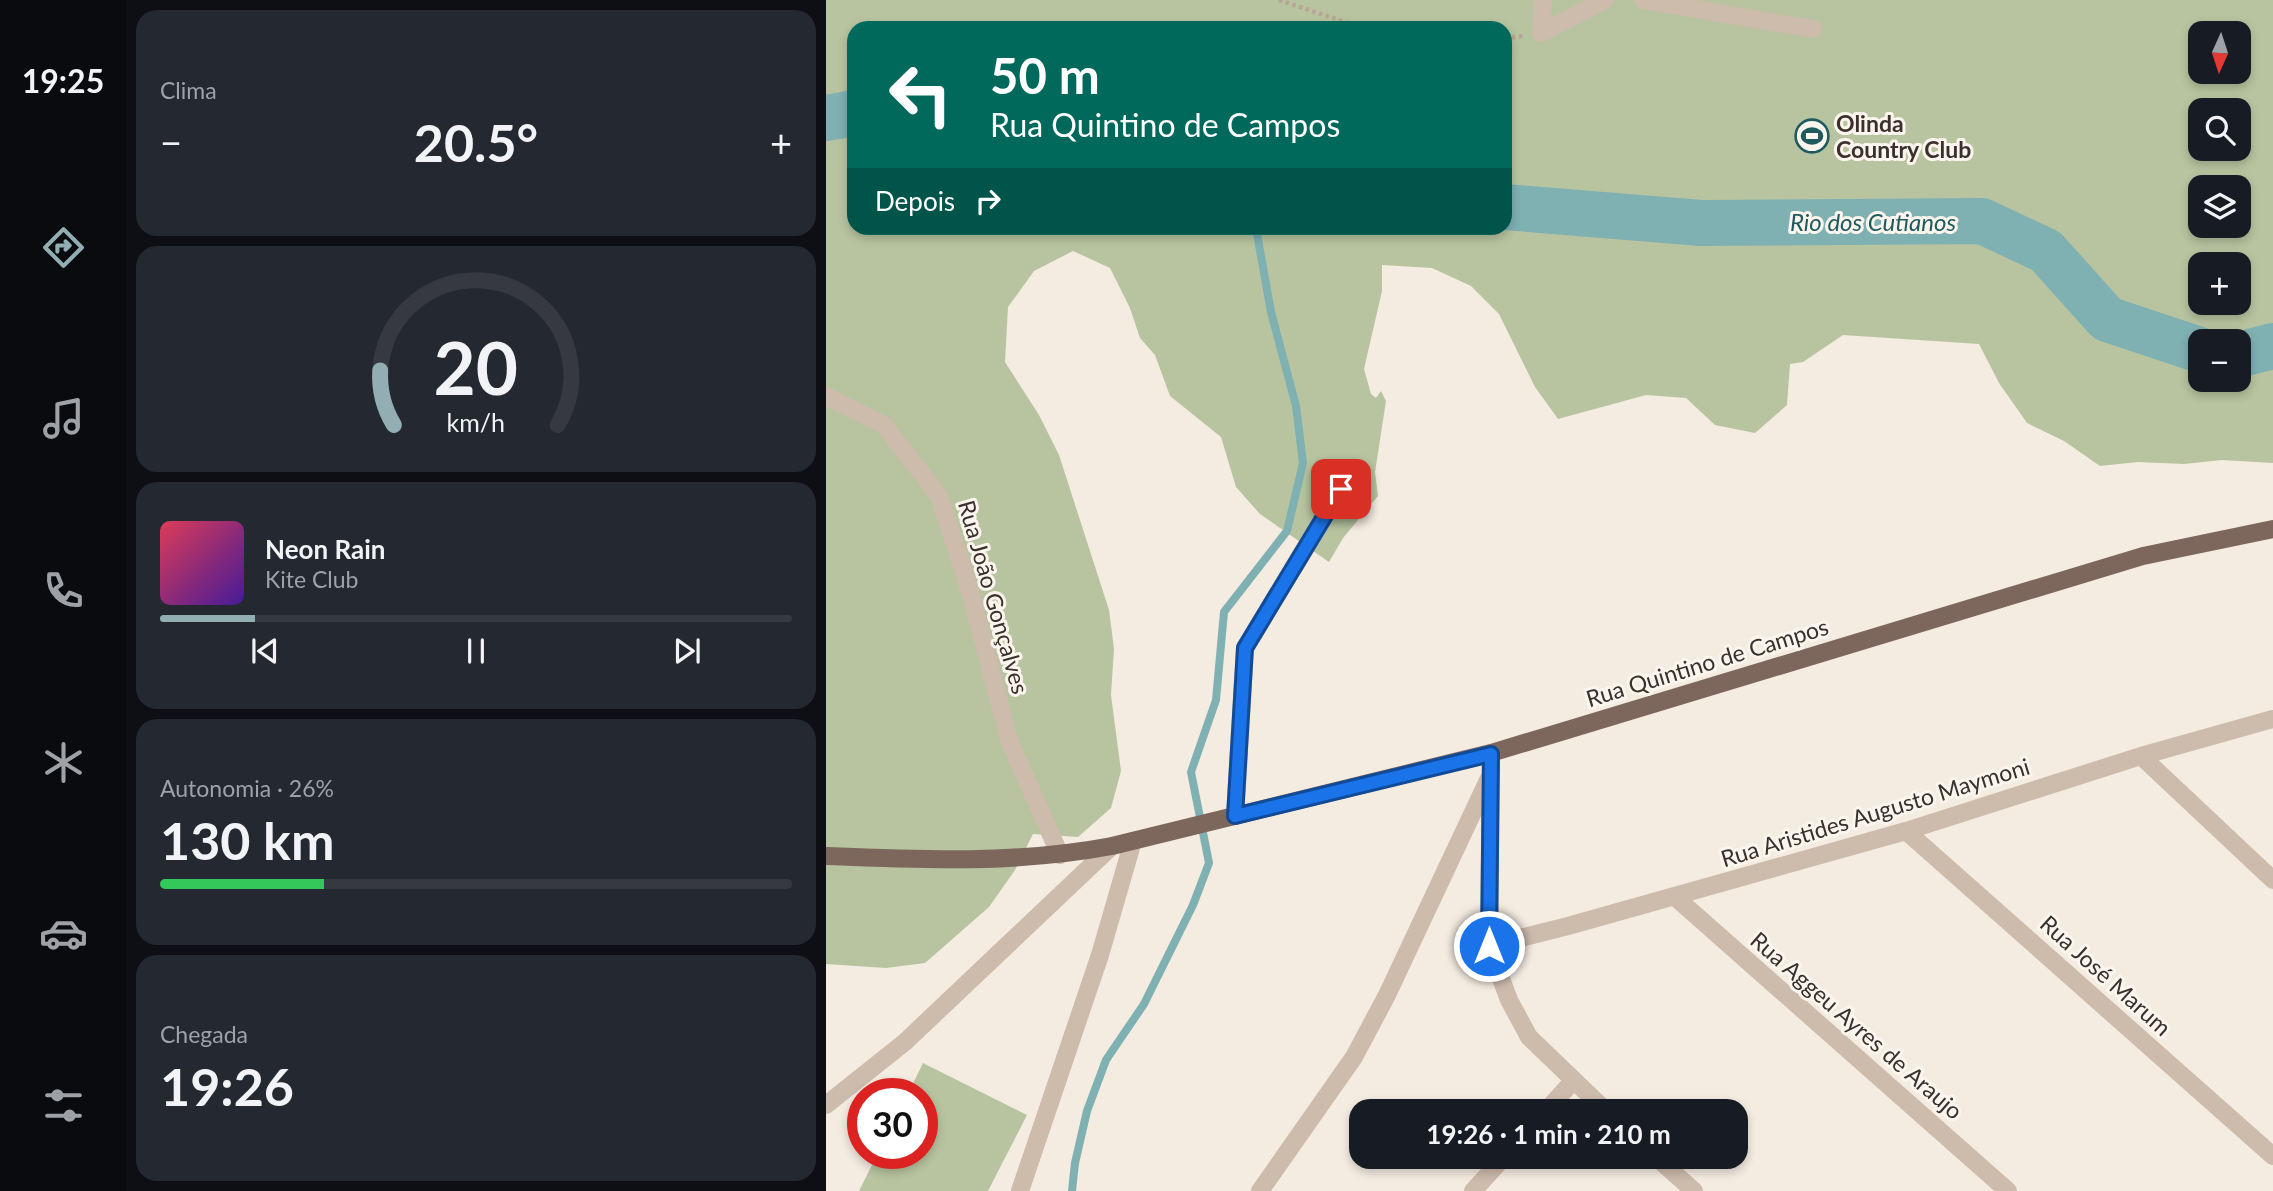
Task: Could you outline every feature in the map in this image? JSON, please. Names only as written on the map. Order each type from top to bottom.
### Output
[{"type":"main road","name":"Rua Quintino de Campos","points":[[826,856],[954,861],[1060,855],[1112,846],[1491,754],[2143,556],[2273,529]]},
{"type":"street","points":[[1543,0],[1541,33],[1605,0]]},
{"type":"street","points":[[1643,0],[1814,29]]},
{"type":"street","name":"Rua João Gonçalves","points":[[826,396],[884,425],[939,496],[970,592],[1010,743],[1060,855]]},
{"type":"street","points":[[1230,817],[1245,648],[1341,489]]},
{"type":"street","name":"Rua Aristides Augusto Maymoni","points":[[1489,946],[1906,831],[2141,756],[2273,719]]},
{"type":"street","points":[[1491,754],[1489,946],[1509,1000],[1529,1037],[1592,1099]]},
{"type":"street","points":[[2141,756],[2273,880]]},
{"type":"street","points":[[1260,1191],[1354,1057],[1387,995],[1490,776]]},
{"type":"street","name":"Rua José Marum","points":[[1906,831],[2273,1156]]},
{"type":"street","points":[[1020,1191],[1100,955],[1133,841]]},
{"type":"street","points":[[826,1105],[905,1042],[1112,846]]},
{"type":"street","name":"Rua Aggeu Ayres de Araujo","points":[[1674,896],[2008,1191]]},
{"type":"street","points":[[1557,1099],[1573,1082]]},
{"type":"street","points":[[1473,1191],[1493,1169]]},
{"type":"street","points":[[1669,1169],[1694,1191]]},
{"type":"path","points":[[1279,0],[1342,21]]},
{"type":"green space","points":[[826,0],[2273,0],[2273,463],[2222,460],[2184,464],[2138,462],[2100,466],[2064,441],[2027,423],[1999,383],[1979,344],[1843,335],[1803,362],[1790,364],[1787,405],[1755,433],[1715,425],[1686,398],[1646,395],[1558,419],[1535,387],[1499,314],[1471,286],[1432,268],[1382,265],[1382,291],[1364,369],[1371,394],[1376,398],[1381,391],[1386,401],[1375,472],[1378,496],[1343,538],[1329,562],[1260,514],[1236,487],[1221,437],[1170,396],[1155,355],[1140,338],[1130,308],[1110,268],[1073,251],[1034,271],[1008,307],[1005,362],[1039,415],[1059,455],[1109,610],[1114,649],[1111,695],[1121,771],[1111,808],[1078,837],[1033,834],[1015,870],[989,907],[925,963],[886,968],[826,964]]},
{"type":"green space","points":[[923,1063],[1027,1115],[988,1191],[859,1191],[870,1169],[938,1169],[938,1078],[916,1078]]},
{"type":"waterway","name":"Rio dos Cutianos","points":[[826,118],[847,114]]},
{"type":"waterway","name":"Rio dos Cutianos","points":[[1512,208],[1701,223],[1982,221],[2046,251],[2107,319],[2188,346]]},
{"type":"waterway","points":[[1072,1191],[1075,1163],[1087,1111],[1106,1060],[1144,1004],[1193,905],[1209,863],[1191,772],[1216,700],[1224,612],[1287,531],[1303,463],[1296,406],[1271,312],[1257,235]]},
{"type":"waterway","name":"Rio dos Cutianos","points":[[2251,352],[2273,346]]},
{"type":"place","name":"Olinda Country Club","points":[[1812,136]]},
{"type":"route","points":[[1341,489],[1245,648],[1235,816],[1491,754],[1489,946]]}]
